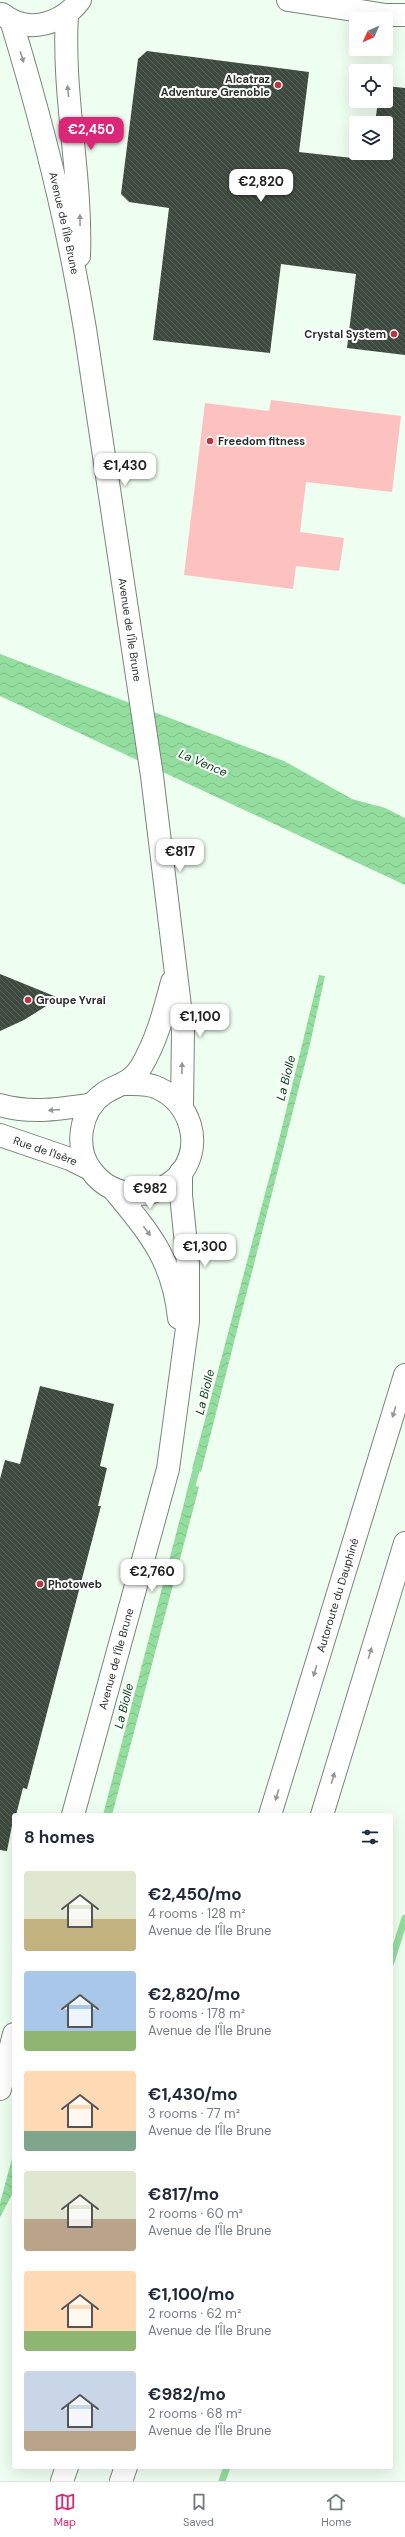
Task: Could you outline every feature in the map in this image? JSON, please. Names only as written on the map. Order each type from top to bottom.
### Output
[{"type":"main road","points":[[288,0],[380,14],[405,15]]},
{"type":"main road","points":[[6,16],[26,25],[40,25],[54,22],[73,7]]},
{"type":"main road","name":"Avenue de l'Île Brune","points":[[73,7],[65,66],[80,219],[78,287]]},
{"type":"main road","name":"Avenue de l'Île Brune","points":[[6,16],[42,121],[78,287],[141,693],[152,776],[183,1031],[182,1107]]},
{"type":"main road","name":"Avenue de l'Île Brune","points":[[126,1084],[140,1068],[159,1032],[175,973]]},
{"type":"main road","points":[[126,1084],[142,1084],[157,1087],[171,1095],[182,1107],[192,1133],[188,1160],[182,1172],[171,1183],[158,1191],[144,1194],[129,1194],[114,1190],[100,1181],[90,1169],[83,1153],[81,1136],[84,1119],[93,1104],[108,1092],[126,1084]]},
{"type":"main road","points":[[0,1105],[14,1109],[40,1111],[93,1104]]},
{"type":"main road","name":"Rue de l'Isère","points":[[0,1135],[70,1159],[90,1169]]},
{"type":"main road","name":"Avenue de l'Île Brune","points":[[74,1813],[168,1469],[188,1321],[188,1264],[181,1195],[182,1172]]},
{"type":"main road","name":"Avenue de l'Île Brune","points":[[114,1190],[153,1239],[165,1259],[178,1310],[183,1361]]},
{"type":"main road","name":"Autoroute du Dauphiné","points":[[271,1813],[405,1375]]},
{"type":"main road","points":[[323,1813],[405,1543]]},
{"type":"main road","points":[[0,2089],[12,2042]]},
{"type":"main road","points":[[62,2481],[65,2469]]},
{"type":"main road","points":[[121,2481],[125,2469]]},
{"type":"shaded area","points":[[271,400],[401,416],[392,492],[306,482],[300,532],[344,538],[339,571],[296,566],[293,589],[184,575],[205,403],[269,411]]},
{"type":"water","name":"La Vence","points":[[0,654],[284,761],[352,799],[385,808],[405,818],[405,885],[0,696]]},
{"type":"water","points":[[319,975],[325,976],[310,1044],[201,1472],[192,1469],[275,1156]]},
{"type":"water","points":[[189,1484],[199,1487],[113,1813],[104,1813]]},
{"type":"water","points":[[12,2158],[12,2195],[0,2217],[0,2203]]},
{"type":"building","points":[[147,51],[309,72],[299,152],[349,158],[349,160],[393,160],[393,116],[376,116],[377,108],[393,108],[393,87],[405,88],[405,355],[347,348],[356,274],[281,264],[270,353],[153,340],[169,208],[129,202],[121,194],[138,59]]},
{"type":"building","name":"Groupe Yvrai","points":[[0,974],[59,998],[24,1020],[0,1031]]},
{"type":"building","name":"Photoweb","points":[[40,1386],[114,1404],[100,1466],[107,1468],[98,1506],[101,1506],[27,1789],[23,1788],[17,1813],[12,1813],[12,1825],[7,1851],[0,1850],[0,1479],[5,1460],[20,1464]]},
{"type":"waterway","name":"La Biolle","points":[[190,1493],[198,1463]]},
{"type":"waterway","points":[[393,1956],[405,1918]]},
{"type":"waterway","points":[[222,2481],[226,2469]]},
{"type":"place","name":"Alcatraz Adventure Grenoble","points":[[278,85]]},
{"type":"place","name":"Crystal System","points":[[394,334]]},
{"type":"place","name":"Freedom fitness","points":[[210,441]]},
{"type":"place","name":"Groupe Yvrai","points":[[28,1000]]},
{"type":"place","name":"Photoweb","points":[[40,1584]]}]
